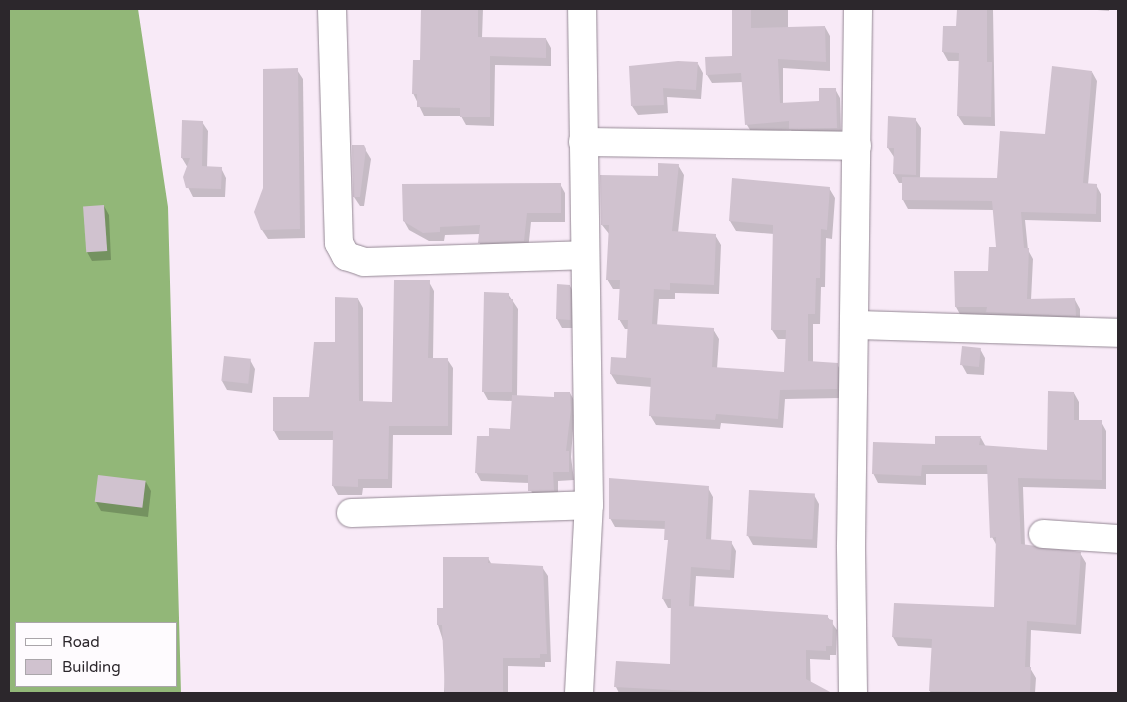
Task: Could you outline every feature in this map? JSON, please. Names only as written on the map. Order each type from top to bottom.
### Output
[{"type":"street","points":[[332,9],[339,243],[346,256],[364,262],[584,255]]},
{"type":"street","points":[[579,693],[588,505],[582,9]]},
{"type":"street","points":[[853,693],[851,545],[858,9]]},
{"type":"street","points":[[583,142],[857,146]]},
{"type":"street","points":[[855,325],[1118,333]]},
{"type":"street","points":[[351,513],[588,505]]},
{"type":"street","points":[[1043,534],[1118,538]]},
{"type":"green space","points":[[9,9],[138,9],[168,207],[181,693],[9,693]]},
{"type":"building","points":[[421,9],[478,9],[478,37],[546,38],[546,58],[490,56],[490,117],[460,117],[460,108],[417,107],[417,94],[412,94],[413,60],[420,60]]},
{"type":"building","points":[[732,9],[751,9],[751,28],[825,26],[826,62],[778,59],[780,103],[819,101],[819,88],[836,88],[837,128],[789,129],[789,121],[745,125],[741,73],[706,75],[705,57],[732,56]]},
{"type":"building","points":[[957,9],[987,9],[987,62],[992,62],[991,117],[957,116],[959,53],[942,52],[943,26],[956,26]]},
{"type":"building","points":[[678,61],[698,62],[696,90],[663,88],[664,105],[631,106],[629,66]]},
{"type":"building","points":[[1052,66],[1092,71],[1083,183],[1097,184],[1096,214],[1021,212],[1024,248],[1029,248],[1027,299],[1075,298],[1076,316],[986,312],[987,307],[955,307],[954,271],[988,271],[989,247],[996,247],[992,201],[902,200],[902,177],[997,178],[1000,131],[1045,134]]},
{"type":"building","points":[[298,68],[300,229],[261,230],[254,212],[263,188],[263,69]]},
{"type":"building","points":[[888,116],[916,118],[916,175],[893,174],[894,148],[887,148]]},
{"type":"building","points":[[182,120],[203,121],[202,166],[222,167],[221,189],[186,188],[183,177],[190,158],[181,158]]},
{"type":"building","points":[[352,145],[364,145],[366,149],[360,197],[353,197]]},
{"type":"building","points":[[658,163],[679,164],[672,231],[716,234],[714,285],[670,283],[670,290],[654,289],[652,324],[714,328],[712,367],[784,372],[786,330],[771,330],[773,225],[729,221],[732,178],[830,187],[827,230],[821,229],[820,278],[816,278],[815,314],[808,314],[808,361],[838,363],[837,389],[780,390],[778,419],[716,414],[715,420],[649,416],[651,378],[610,374],[611,357],[626,358],[628,320],[618,320],[620,280],[606,280],[609,225],[601,225],[600,175],[658,176]]},
{"type":"building","points":[[561,183],[561,213],[527,213],[524,241],[478,243],[480,225],[440,227],[440,232],[423,233],[403,221],[402,184]]},
{"type":"building","points":[[104,205],[107,251],[86,252],[83,206]]},
{"type":"building","points":[[394,280],[430,280],[428,358],[448,358],[448,426],[389,426],[388,479],[358,479],[358,487],[332,486],[333,431],[273,431],[273,397],[309,397],[314,342],[335,342],[335,297],[358,298],[359,401],[392,402]]},
{"type":"building","points":[[557,284],[570,285],[571,320],[556,319]]},
{"type":"building","points":[[484,292],[509,293],[509,299],[513,299],[512,392],[482,392]]},
{"type":"building","points":[[962,346],[981,348],[979,367],[960,365]]},
{"type":"building","points":[[224,356],[251,359],[248,384],[221,381]]},
{"type":"building","points":[[1048,391],[1074,392],[1074,420],[1102,420],[1102,480],[1018,478],[1021,544],[1081,552],[1076,625],[1027,621],[1025,667],[1031,667],[1030,693],[929,691],[932,639],[892,637],[894,603],[994,607],[996,537],[990,538],[987,465],[922,465],[921,476],[872,474],[873,442],[935,444],[935,436],[981,436],[979,445],[1047,450]]},
{"type":"building","points":[[554,392],[570,392],[571,409],[566,451],[569,451],[569,472],[553,472],[554,491],[528,491],[528,475],[475,473],[477,436],[489,436],[489,428],[510,429],[512,395],[554,397]]},
{"type":"building","points":[[98,475],[146,481],[142,508],[95,502]]},
{"type":"building","points":[[609,478],[709,486],[706,539],[732,541],[730,570],[691,567],[689,606],[828,615],[828,619],[833,620],[832,646],[826,646],[826,651],[806,650],[806,679],[832,693],[730,693],[614,687],[616,661],[670,664],[671,599],[662,599],[668,540],[664,540],[665,521],[609,519]]},
{"type":"building","points":[[749,490],[815,493],[813,539],[747,536]]},
{"type":"building","points":[[443,557],[489,557],[488,563],[543,566],[547,654],[540,654],[540,658],[503,658],[503,693],[445,693],[442,625],[437,625],[437,608],[443,608]]}]
